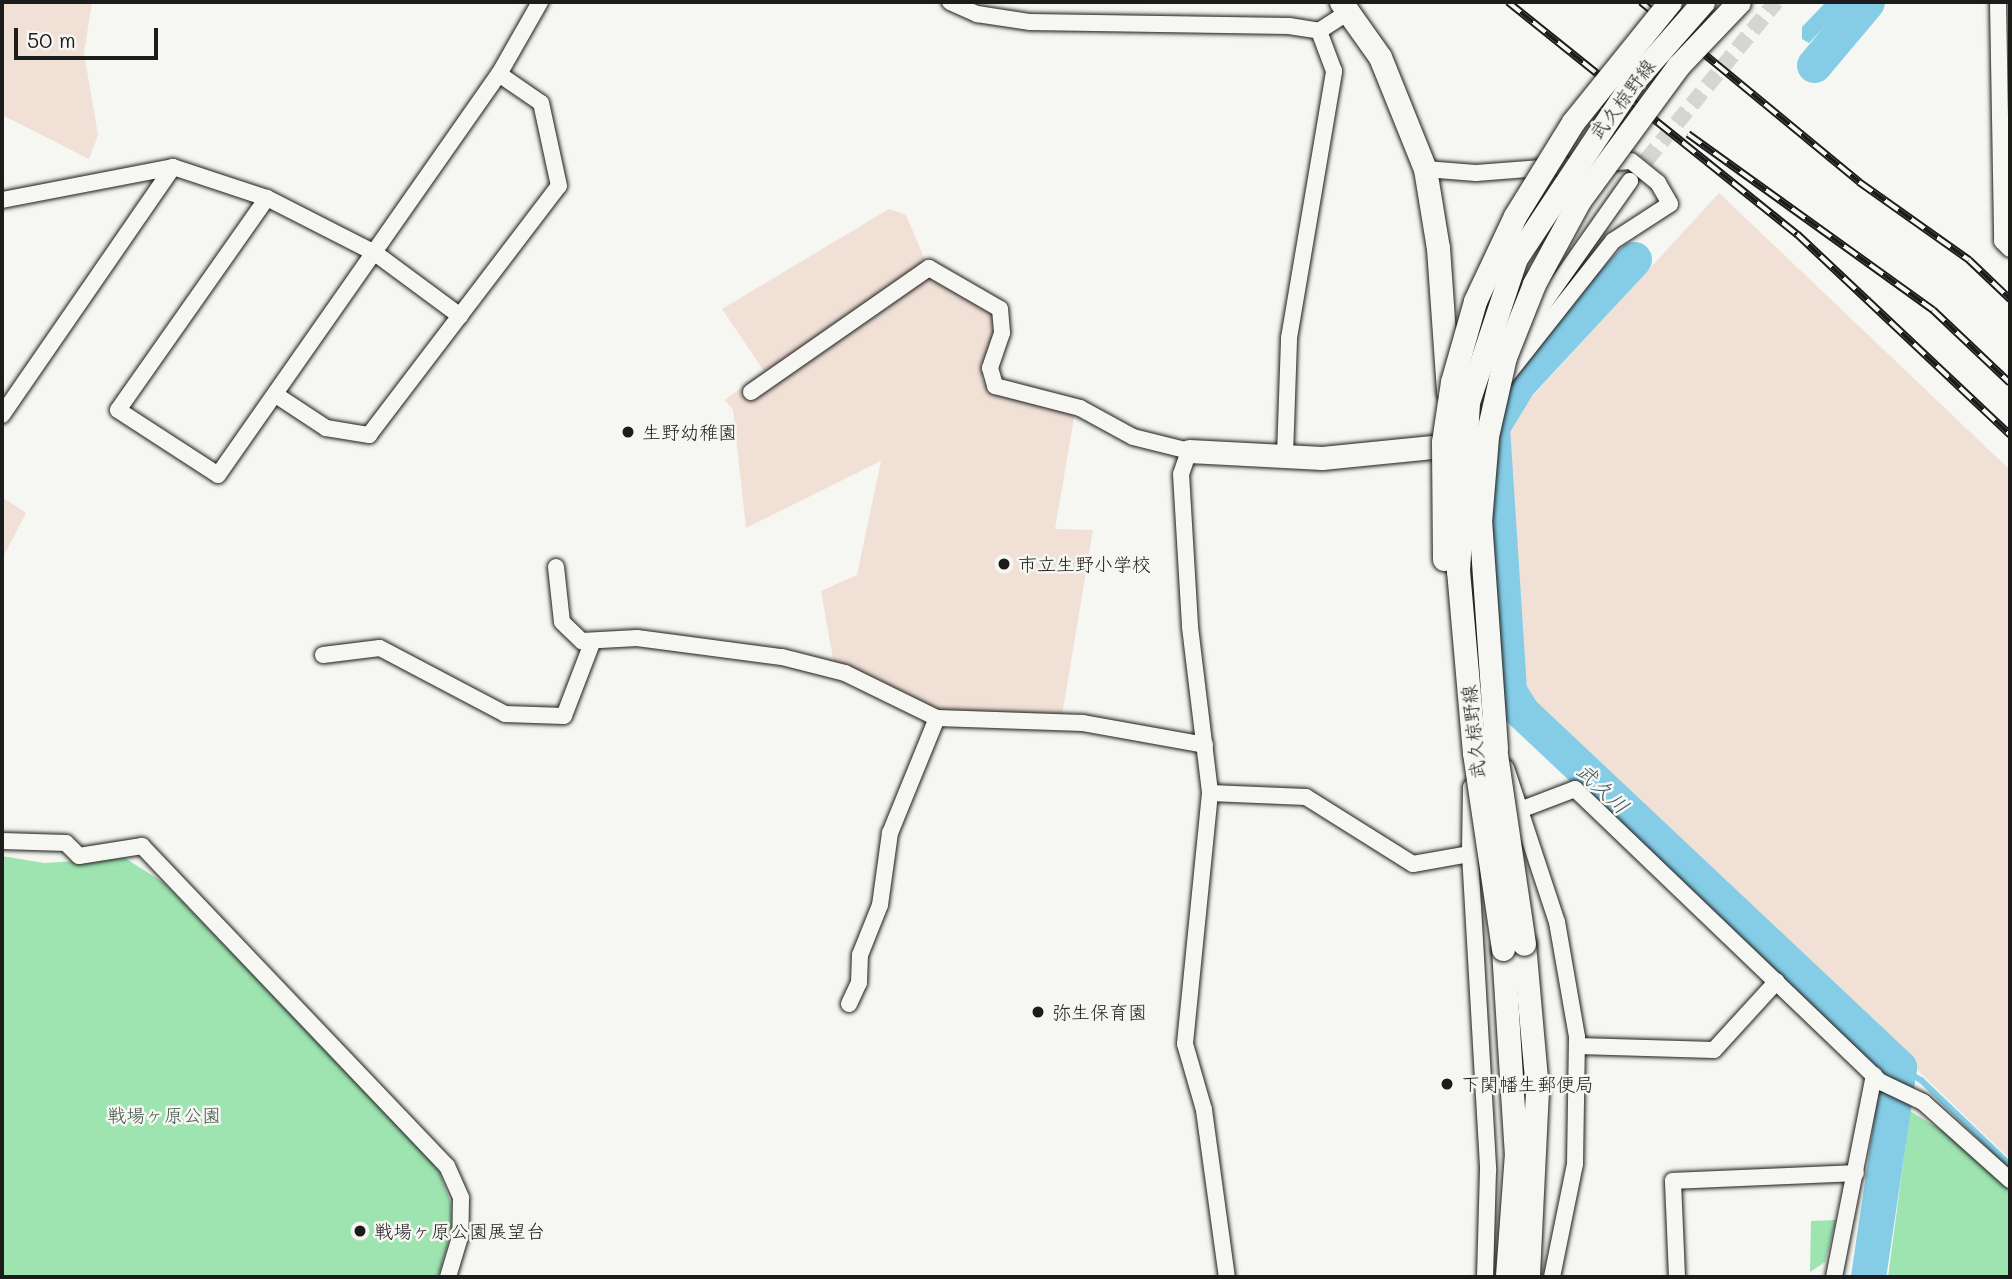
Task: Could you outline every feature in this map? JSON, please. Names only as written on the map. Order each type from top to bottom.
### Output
[{"type":"main road","points":[[1485,750],[1441,519],[1443,442],[1464,332],[1515,216],[1558,146],[1670,2]]},
{"type":"main road","name":"武久椋野線","points":[[1528,1277],[1537,1090],[1485,750],[1469,568],[1473,462],[1479,403],[1501,329],[1551,203],[1633,82],[1703,2]]},
{"type":"main road","points":[[1485,750],[1480,522],[1487,436],[1505,357],[1534,284],[1585,191],[1678,66],[1739,2]]},
{"type":"main road","points":[[1345,7],[1380,57],[1425,169],[1438,248],[1468,620]]},
{"type":"main road","points":[[1189,451],[1342,457],[1452,445]]},
{"type":"main road","name":"武久椋野線","points":[[1507,1277],[1516,1153],[1513,946]]},
{"type":"street","points":[[267,198],[118,410],[218,475],[499,74],[540,2]]},
{"type":"street","points":[[950,2],[977,13],[1030,22],[1289,26],[1319,31]]},
{"type":"street","points":[[1998,2],[2005,19],[2002,241],[2010,249]]},
{"type":"street","points":[[1319,31],[1345,7]]},
{"type":"street","points":[[1285,455],[1289,338],[1334,71],[1319,31]]},
{"type":"street","points":[[276,395],[326,428],[369,435],[559,186],[541,103],[499,74]]},
{"type":"street","points":[[1425,169],[1476,173],[1630,161],[1658,183],[1670,204],[1613,241],[1576,281],[1452,445]]},
{"type":"street","points":[[2,200],[173,167],[267,198],[375,253],[460,316]]},
{"type":"street","points":[[2,415],[173,167]]},
{"type":"street","points":[[1452,445],[1492,377],[1629,181]]},
{"type":"street","points":[[751,392],[929,268],[1000,309],[1002,333],[990,368],[995,386],[1080,408],[1133,437],[1189,451],[1181,474],[1190,627],[1210,793],[1185,1044],[1203,1110],[1227,1277]]},
{"type":"street","points":[[555,567],[556,599],[566,632],[592,643],[637,638],[782,657],[845,673],[937,718],[1083,723],[1205,745]]},
{"type":"street","points":[[1468,620],[1481,688],[1566,958],[1578,1046],[1575,1164],[1552,1277]]},
{"type":"street","points":[[1468,620],[1473,691],[1470,854],[1488,1170],[1485,1277]]},
{"type":"street","points":[[323,655],[380,648],[505,714],[564,716],[592,643]]},
{"type":"street","points":[[849,1004],[859,984],[860,955],[880,905],[890,833],[937,718]]},
{"type":"street","points":[[1210,793],[1306,797],[1413,864],[1470,854],[1520,810],[1575,789],[1878,1078],[1964,1134],[2010,1180]]},
{"type":"street","points":[[2,841],[66,843],[79,856],[142,846],[412,1122],[447,1166],[458,1183],[461,1215],[448,1277]]},
{"type":"street","points":[[1578,1046],[1714,1050],[1777,981]]},
{"type":"street","points":[[1834,1277],[1878,1078]]},
{"type":"street","points":[[1677,1277],[1673,1181],[1856,1173]]},
{"type":"shaded area","points":[[2,2],[92,2],[84,53],[98,135],[89,159],[2,115]]},
{"type":"shaded area","points":[[1719,193],[2010,470],[2010,1159],[1517,685],[1506,425]]},
{"type":"shaded area","points":[[889,209],[906,215],[931,274],[997,312],[998,329],[981,378],[988,390],[1075,412],[1055,529],[1093,530],[1062,715],[936,711],[834,664],[821,591],[857,575],[881,461],[746,528],[733,410],[725,400],[764,371],[722,309]]},
{"type":"shaded area","points":[[2,497],[26,513],[2,559]]},
{"type":"green space","name":"戦場ヶ原公園","points":[[2,856],[44,863],[125,858],[164,883],[436,1164],[451,1203],[452,1230],[438,1277],[2,1277]]},
{"type":"green space","points":[[1910,1111],[1972,1149],[2010,1190],[2010,1277],[1888,1277]]},
{"type":"green space","points":[[1836,1220],[1825,1262],[1810,1272],[1811,1221]]},
{"type":"water","points":[[1826,2],[1885,2],[1835,52],[1819,59],[1838,24],[1830,21],[1809,43],[1802,39],[1802,27]]},
{"type":"waterway","name":"武久川","points":[[1814,65],[1867,2]]},
{"type":"waterway","name":"武久川","points":[[1634,259],[1518,384],[1492,427],[1509,691],[1522,712],[1899,1067],[1868,1277]]},
{"type":"waterway","points":[[1899,1067],[1921,1080],[2010,1165]]},
{"type":"tunnel","points":[[1631,179],[1776,2]]},
{"type":"railway","points":[[1508,2],[1797,234],[2010,435]]},
{"type":"railway","points":[[1641,2],[1859,182],[1969,260],[2010,299]]},
{"type":"railway","points":[[1688,134],[1933,310],[2010,383]]},
{"type":"place","name":"生野幼稚園","points":[[628,432]]},
{"type":"place","name":"市立生野小学校","points":[[1004,564]]},
{"type":"place","name":"弥生保育園","points":[[1038,1012]]},
{"type":"place","name":"下関幡生郵便局","points":[[1447,1084]]},
{"type":"place","name":"戦場ヶ原公園展望台","points":[[360,1231]]}]
